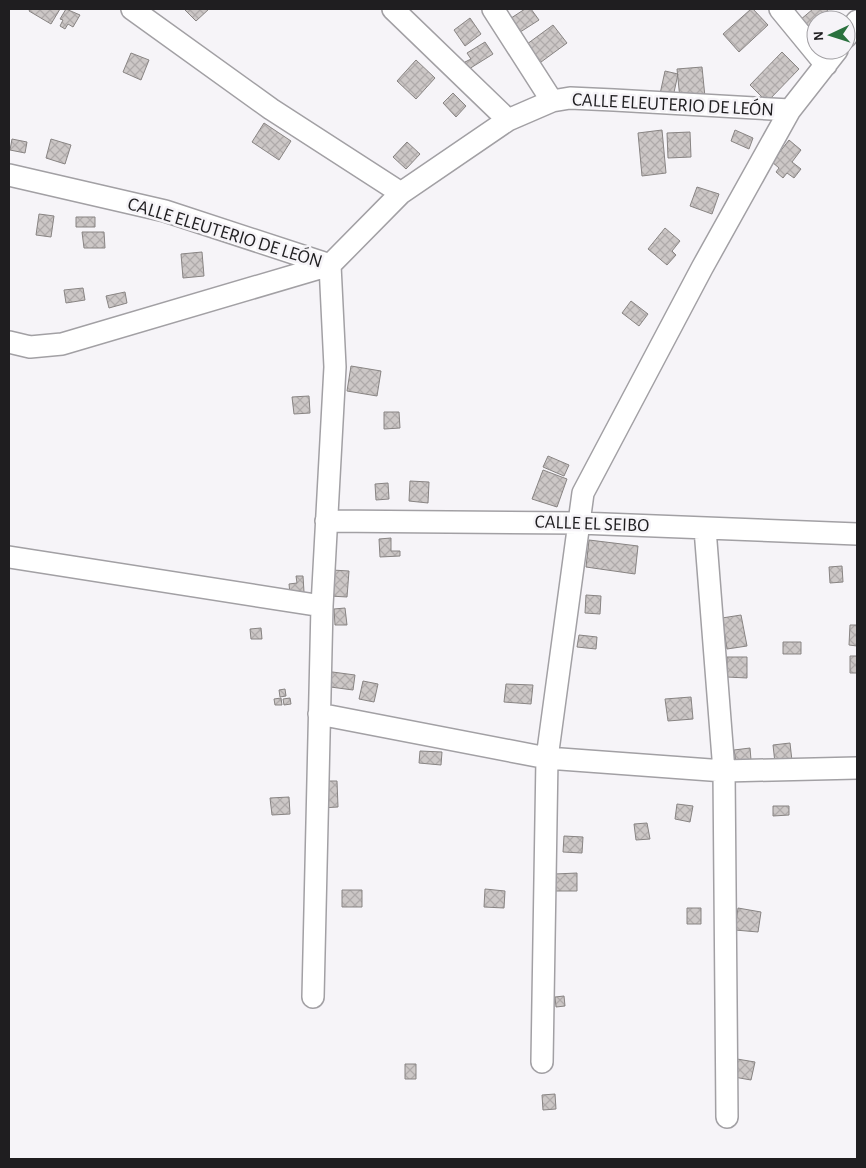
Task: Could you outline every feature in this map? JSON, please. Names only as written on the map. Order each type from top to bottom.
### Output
[{"type":"street","points":[[132,9],[271,109],[400,193]]},
{"type":"street","points":[[393,9],[508,120]]},
{"type":"street","points":[[493,9],[552,101]]},
{"type":"street","points":[[780,9],[806,34]]},
{"type":"street","name":"CALLE ELEUTERIO DE LEÓN","points":[[9,175],[165,211],[330,265],[400,193],[508,120],[552,101],[570,98],[605,99],[790,110],[830,60]]},
{"type":"street","points":[[542,1062],[547,758],[583,493],[702,268],[790,110]]},
{"type":"street","points":[[9,342],[30,347],[62,344],[330,265],[335,367],[322,606],[313,997]]},
{"type":"street","name":"CALLE EL SEIBO","points":[[326,521],[579,523],[857,534]]},
{"type":"street","points":[[705,529],[724,771],[727,1117]]},
{"type":"street","points":[[9,557],[322,606]]},
{"type":"street","points":[[319,714],[547,758],[724,771],[857,768]]},
{"type":"building","points":[[30,9],[60,9],[51,24],[29,11]]},
{"type":"building","points":[[66,9],[80,15],[73,27],[68,24],[65,29],[60,26],[63,20],[60,19]]},
{"type":"building","points":[[184,9],[209,9],[196,21]]},
{"type":"building","points":[[525,9],[531,9],[539,20],[514,36],[505,22]]},
{"type":"building","points":[[751,9],[768,25],[739,52],[723,34]]},
{"type":"building","points":[[806,15],[806,26],[800,20]]},
{"type":"building","points":[[470,18],[481,34],[465,46],[454,30]]},
{"type":"building","points":[[553,25],[567,43],[537,65],[523,47]]},
{"type":"building","points":[[485,42],[493,54],[469,69],[465,62],[471,59],[467,53]]},
{"type":"building","points":[[782,52],[799,69],[767,102],[750,85]]},
{"type":"building","points":[[131,53],[149,60],[141,80],[123,72]]},
{"type":"building","points":[[416,60],[435,78],[416,99],[397,81]]},
{"type":"building","points":[[702,67],[705,97],[680,99],[677,69]]},
{"type":"building","points":[[665,71],[678,74],[673,97],[660,94]]},
{"type":"building","points":[[453,93],[466,106],[456,117],[443,103]]},
{"type":"building","points":[[264,123],[291,141],[279,160],[252,142]]},
{"type":"building","points":[[662,130],[666,173],[642,176],[638,133]]},
{"type":"building","points":[[735,130],[753,138],[749,149],[731,141]]},
{"type":"building","points":[[690,132],[691,157],[668,158],[667,133]]},
{"type":"building","points":[[12,139],[27,142],[25,153],[10,150]]},
{"type":"building","points":[[51,139],[71,145],[65,164],[46,158]]},
{"type":"building","points":[[789,140],[801,150],[792,162],[801,169],[794,178],[787,173],[783,178],[776,172],[779,168],[772,162]]},
{"type":"building","points":[[407,142],[420,154],[406,169],[393,157]]},
{"type":"building","points":[[697,187],[719,194],[712,214],[690,206]]},
{"type":"building","points":[[39,214],[54,216],[51,237],[36,235]]},
{"type":"building","points":[[76,217],[95,217],[95,227],[76,227]]},
{"type":"building","points":[[665,228],[680,241],[672,251],[676,255],[667,265],[648,249]]},
{"type":"building","points":[[82,232],[104,232],[105,248],[84,248]]},
{"type":"building","points":[[202,252],[204,276],[183,278],[181,254]]},
{"type":"building","points":[[83,288],[85,300],[66,303],[64,290]]},
{"type":"building","points":[[125,292],[127,303],[109,308],[106,296]]},
{"type":"building","points":[[631,301],[648,314],[639,326],[622,313]]},
{"type":"building","points":[[351,366],[381,371],[377,396],[347,391]]},
{"type":"building","points":[[309,396],[310,413],[294,414],[292,397]]},
{"type":"building","points":[[384,412],[399,412],[400,428],[384,429]]},
{"type":"building","points":[[548,456],[569,465],[564,476],[543,467]]},
{"type":"building","points":[[543,470],[567,479],[557,507],[532,499]]},
{"type":"building","points":[[410,481],[429,482],[428,503],[409,501]]},
{"type":"building","points":[[388,483],[389,499],[376,500],[375,484]]},
{"type":"building","points":[[391,538],[391,551],[400,551],[400,556],[380,557],[379,539]]},
{"type":"building","points":[[589,540],[638,546],[635,574],[586,567]]},
{"type":"building","points":[[842,566],[843,582],[830,583],[829,567]]},
{"type":"building","points":[[332,570],[349,571],[347,597],[330,596]]},
{"type":"building","points":[[296,576],[303,576],[304,592],[290,594],[289,584],[297,583]]},
{"type":"building","points":[[586,595],[601,596],[600,614],[585,613]]},
{"type":"building","points":[[345,608],[347,625],[335,625],[334,609]]},
{"type":"building","points":[[741,615],[747,646],[727,649],[722,618]]},
{"type":"building","points":[[850,625],[857,625],[857,646],[849,645]]},
{"type":"building","points":[[261,628],[262,639],[251,639],[250,629]]},
{"type":"building","points":[[579,635],[597,637],[596,649],[577,647]]},
{"type":"building","points":[[783,642],[801,642],[801,654],[783,654]]},
{"type":"building","points":[[850,656],[857,656],[857,673],[850,673]]},
{"type":"building","points":[[727,657],[747,657],[747,678],[727,677]]},
{"type":"building","points":[[325,671],[355,675],[353,690],[323,686]]},
{"type":"building","points":[[363,681],[378,684],[374,702],[359,699]]},
{"type":"building","points":[[506,684],[533,685],[531,704],[504,702]]},
{"type":"building","points":[[285,689],[286,696],[280,697],[279,690]]},
{"type":"building","points":[[691,697],[693,719],[668,721],[665,699]]},
{"type":"building","points":[[281,698],[282,705],[275,705],[274,699]]},
{"type":"building","points":[[290,698],[291,704],[284,705],[283,699]]},
{"type":"building","points":[[790,743],[792,761],[775,763],[773,745]]},
{"type":"building","points":[[750,748],[751,760],[736,762],[734,750]]},
{"type":"building","points":[[420,751],[442,752],[441,765],[419,763]]},
{"type":"building","points":[[320,781],[337,781],[338,807],[321,808]]},
{"type":"building","points":[[289,797],[290,814],[272,815],[270,798]]},
{"type":"building","points":[[677,804],[693,806],[690,822],[675,819]]},
{"type":"building","points":[[773,806],[789,806],[789,815],[773,816]]},
{"type":"building","points":[[647,823],[650,839],[636,840],[634,824]]},
{"type":"building","points":[[564,836],[583,837],[582,853],[563,852]]},
{"type":"building","points":[[577,873],[577,891],[555,891],[555,874]]},
{"type":"building","points":[[485,889],[505,891],[504,908],[484,907]]},
{"type":"building","points":[[342,890],[362,890],[362,907],[342,907]]},
{"type":"building","points":[[687,908],[701,908],[701,924],[687,924]]},
{"type":"building","points":[[738,908],[761,912],[758,932],[735,930]]},
{"type":"building","points":[[564,996],[565,1006],[556,1007],[555,997]]},
{"type":"building","points":[[737,1059],[755,1062],[751,1080],[734,1077]]},
{"type":"building","points":[[405,1064],[416,1064],[416,1079],[405,1079]]},
{"type":"building","points":[[555,1094],[556,1109],[543,1110],[542,1095]]}]
